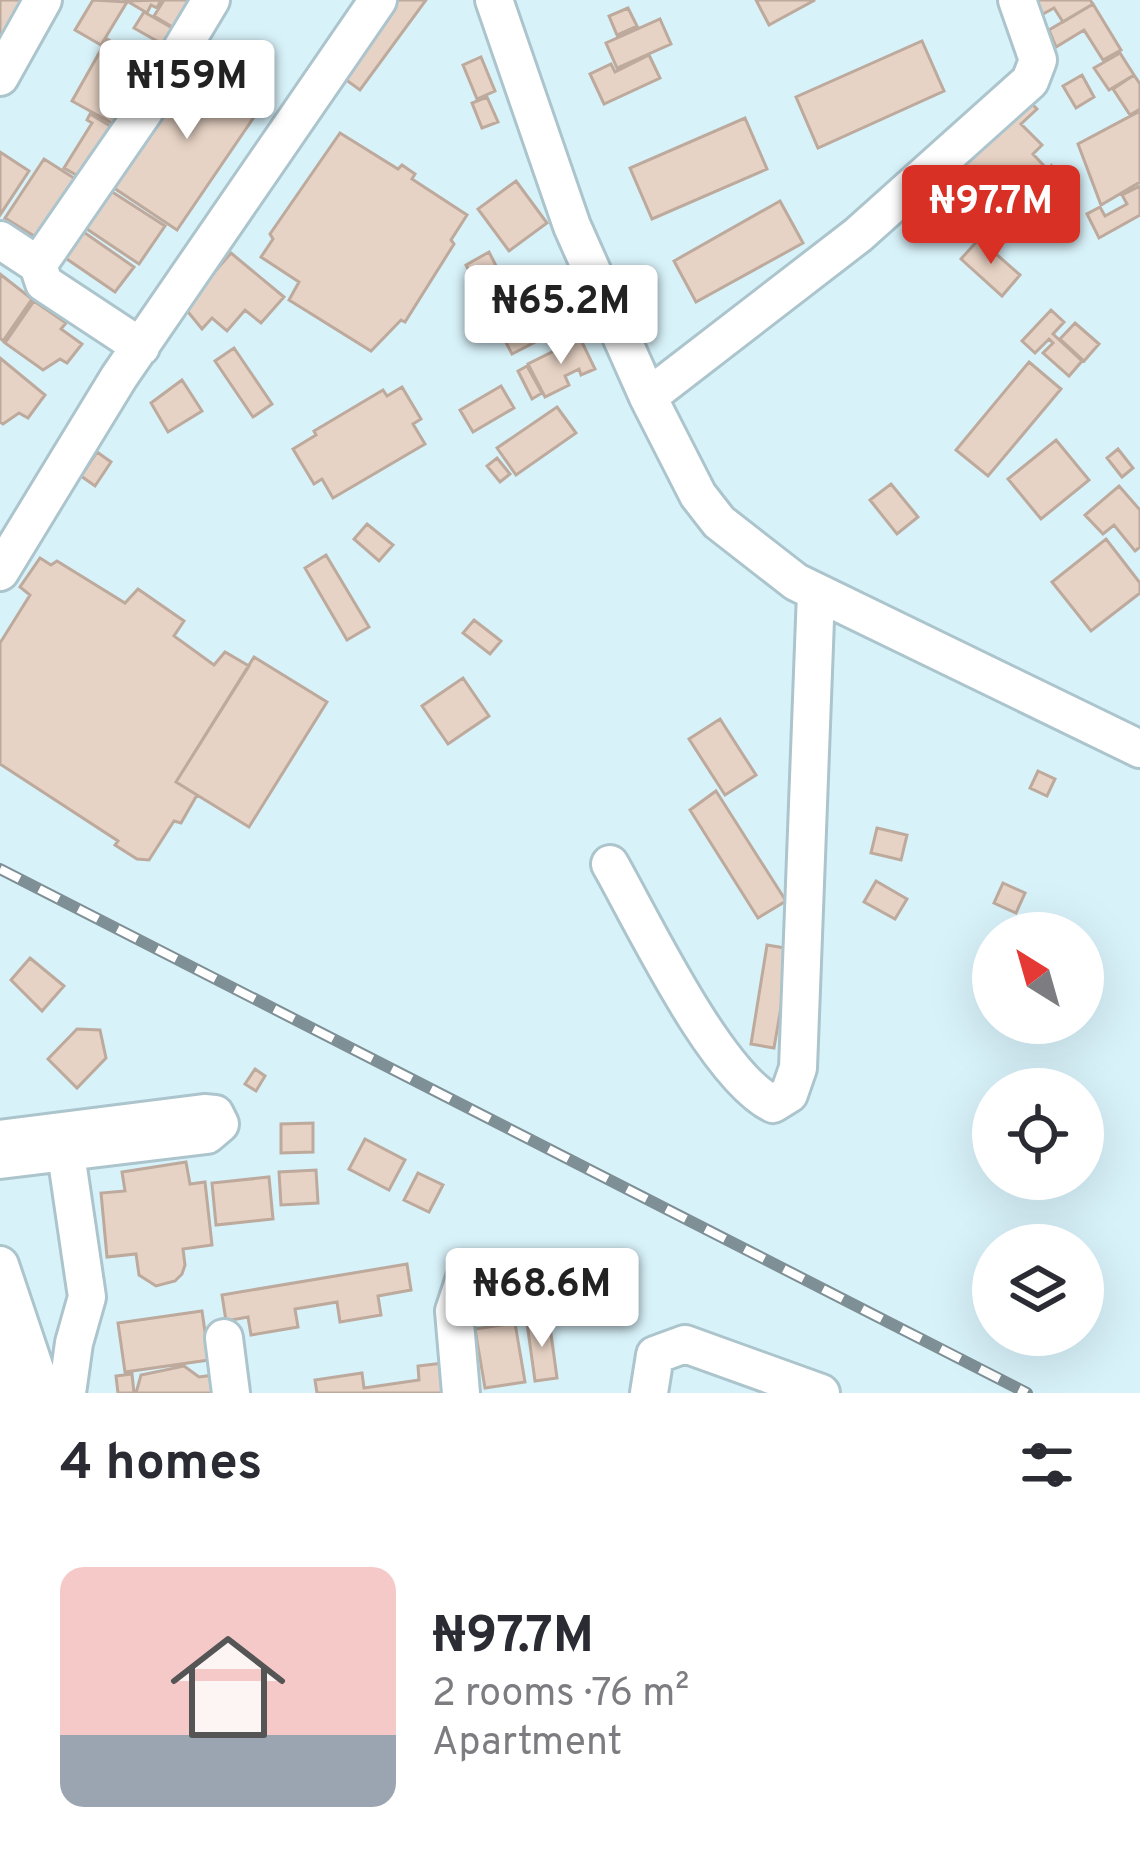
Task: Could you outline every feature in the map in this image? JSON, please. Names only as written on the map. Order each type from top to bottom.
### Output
[{"type":"street","points":[[0,77],[44,0]]},
{"type":"street","points":[[38,265],[145,110],[211,0]]},
{"type":"street","points":[[0,572],[141,346],[378,0]]},
{"type":"street","points":[[494,0],[572,226],[648,397],[698,495],[719,522],[816,593],[1140,749]]},
{"type":"street","points":[[648,397],[858,236],[1030,81],[1038,60],[1017,0]]},
{"type":"street","points":[[0,240],[38,265],[44,283],[141,346]]},
{"type":"street","points":[[610,864],[723,1060],[755,1096],[773,1104],[790,1094],[798,1068],[816,593]]},
{"type":"street","points":[[0,1139],[204,1113],[218,1118],[218,1130],[207,1135],[0,1160]]},
{"type":"street","points":[[66,1154],[87,1297],[67,1393]]},
{"type":"street","points":[[0,1265],[44,1393]]},
{"type":"street","points":[[461,1393],[454,1311],[465,1278]]},
{"type":"street","points":[[0,1338],[16,1393]]},
{"type":"street","points":[[224,1338],[231,1393]]},
{"type":"street","points":[[649,1393],[655,1354],[685,1344],[820,1393]]},
{"type":"building","points":[[0,0],[25,0],[0,41]]},
{"type":"building","points":[[93,0],[127,2],[101,45],[75,30]]},
{"type":"building","points":[[161,0],[147,13],[127,1]]},
{"type":"building","points":[[164,0],[201,0],[181,32],[154,16]]},
{"type":"building","points":[[398,0],[426,0],[360,90],[342,77]]},
{"type":"building","points":[[756,0],[815,0],[769,25]]},
{"type":"building","points":[[1035,0],[1090,0],[1093,4],[1063,22],[1054,8],[1043,14]]},
{"type":"building","points":[[1093,4],[1121,50],[1103,60],[1084,30],[1056,47],[1049,30]]},
{"type":"building","points":[[628,8],[637,26],[617,35],[609,16]]},
{"type":"building","points":[[144,12],[181,33],[171,49],[134,28]]},
{"type":"building","points":[[660,19],[671,44],[617,68],[606,43]]},
{"type":"building","points":[[107,39],[114,43],[112,47],[129,51],[103,97],[107,99],[137,54],[153,63],[117,126],[72,101]]},
{"type":"building","points":[[922,41],[944,91],[818,148],[796,97]]},
{"type":"building","points":[[1120,53],[1134,75],[1109,90],[1094,68]]},
{"type":"building","points":[[196,54],[265,101],[177,230],[108,184]]},
{"type":"building","points":[[649,55],[660,78],[604,104],[590,74],[611,64],[615,72]]},
{"type":"building","points":[[481,57],[495,91],[477,99],[463,65]]},
{"type":"building","points":[[1082,75],[1094,97],[1076,108],[1063,86]]},
{"type":"building","points":[[1134,75],[1140,84],[1140,109],[1130,115],[1113,89]]},
{"type":"building","points":[[1024,96],[1037,109],[1021,124],[1042,145],[1033,154],[1046,168],[1008,204],[1014,210],[1001,222],[981,200],[959,220],[935,195],[953,178],[945,170]]},
{"type":"building","points":[[487,97],[498,122],[482,128],[472,103]]},
{"type":"building","points":[[1140,111],[1140,182],[1101,205],[1078,144]]},
{"type":"building","points":[[90,114],[117,130],[85,180],[64,168],[92,123],[87,120]]},
{"type":"building","points":[[745,118],[767,169],[652,219],[630,168]]},
{"type":"building","points":[[340,133],[398,169],[402,165],[415,174],[412,179],[467,215],[405,322],[401,320],[371,351],[289,300],[299,282],[261,257],[273,239],[270,234]]},
{"type":"building","points":[[0,152],[29,171],[0,215]]},
{"type":"building","points":[[44,159],[77,180],[39,239],[5,218]]},
{"type":"building","points":[[1051,166],[1055,194],[1043,206],[1061,224],[1046,238],[1012,203]]},
{"type":"building","points":[[516,181],[547,223],[509,251],[478,209]]},
{"type":"building","points":[[103,186],[165,226],[139,264],[78,223]]},
{"type":"building","points":[[1140,186],[1140,215],[1099,238],[1087,214],[1100,207],[1105,216],[1127,204],[1122,195]]},
{"type":"building","points":[[780,201],[803,243],[696,302],[674,261]]},
{"type":"building","points":[[72,224],[134,267],[115,292],[64,257]]},
{"type":"building","points":[[979,239],[1020,275],[1002,296],[961,259]]},
{"type":"building","points":[[489,252],[535,342],[512,354],[466,265]]},
{"type":"building","points":[[231,253],[284,297],[261,323],[245,310],[227,331],[212,318],[202,329],[184,307]]},
{"type":"building","points":[[0,274],[32,299],[3,341],[0,338]]},
{"type":"building","points":[[34,301],[66,323],[61,329],[82,344],[67,363],[60,359],[43,370],[5,343]]},
{"type":"building","points":[[1051,310],[1064,322],[1053,334],[1082,361],[1069,376],[1043,353],[1053,343],[1049,339],[1035,353],[1022,341]]},
{"type":"building","points":[[1075,323],[1099,344],[1084,361],[1060,339]]},
{"type":"building","points":[[580,338],[595,369],[581,375],[579,369],[565,376],[569,385],[545,397],[528,364]]},
{"type":"building","points":[[234,348],[272,404],[253,417],[215,361]]},
{"type":"building","points":[[0,358],[45,395],[28,418],[19,413],[0,422]]},
{"type":"building","points":[[1029,362],[1061,389],[988,476],[956,450]]},
{"type":"building","points":[[527,366],[542,393],[532,399],[518,371]]},
{"type":"building","points":[[182,380],[202,411],[168,432],[151,403]]},
{"type":"building","points":[[501,386],[514,408],[473,432],[460,410]]},
{"type":"building","points":[[402,387],[421,419],[413,424],[425,444],[333,498],[322,479],[314,484],[293,449],[383,390],[387,396]]},
{"type":"building","points":[[557,407],[576,433],[516,475],[497,448]]},
{"type":"building","points":[[1056,440],[1089,480],[1041,519],[1008,479]]},
{"type":"building","points":[[1118,449],[1133,468],[1122,477],[1107,458]]},
{"type":"building","points":[[97,452],[111,462],[95,486],[81,476]]},
{"type":"building","points":[[497,458],[510,474],[500,482],[487,466]]},
{"type":"building","points":[[891,484],[918,517],[897,534],[870,500]]},
{"type":"building","points":[[1119,486],[1140,510],[1140,547],[1135,551],[1114,525],[1103,534],[1085,515]]},
{"type":"building","points":[[367,524],[393,545],[379,561],[354,539]]},
{"type":"building","points":[[1106,539],[1140,583],[1140,593],[1091,631],[1052,582]]},
{"type":"building","points":[[326,555],[369,627],[347,640],[305,568]]},
{"type":"building","points":[[40,558],[51,565],[57,561],[125,603],[138,589],[184,621],[174,636],[214,665],[225,652],[249,666],[176,782],[197,795],[181,823],[174,821],[149,860],[137,859],[115,845],[118,841],[0,764],[0,643],[30,595],[20,587]]},
{"type":"building","points":[[474,620],[501,641],[490,654],[463,633]]},
{"type":"building","points":[[254,657],[327,702],[249,827],[176,782]]},
{"type":"building","points":[[463,678],[489,716],[448,744],[422,706]]},
{"type":"building","points":[[720,719],[756,775],[725,795],[689,739]]},
{"type":"building","points":[[1038,771],[1055,779],[1047,796],[1030,788]]},
{"type":"building","points":[[716,791],[786,901],[758,918],[690,810]]},
{"type":"building","points":[[877,828],[907,835],[901,860],[871,853]]},
{"type":"building","points":[[876,881],[907,899],[895,919],[864,902]]},
{"type":"building","points":[[1003,883],[1025,893],[1016,912],[994,903]]},
{"type":"building","points":[[767,945],[791,949],[774,1048],[751,1044]]},
{"type":"building","points":[[30,958],[64,986],[42,1011],[11,980]]},
{"type":"building","points":[[77,1029],[100,1030],[106,1058],[77,1088],[48,1059]]},
{"type":"building","points":[[255,1069],[265,1076],[256,1091],[245,1084]]},
{"type":"building","points":[[313,1123],[313,1152],[281,1153],[281,1124]]},
{"type":"building","points":[[365,1139],[405,1160],[389,1190],[349,1169]]},
{"type":"building","points":[[186,1162],[190,1184],[205,1182],[212,1245],[183,1249],[182,1274],[156,1286],[139,1275],[136,1254],[107,1257],[101,1193],[125,1191],[122,1172]]},
{"type":"building","points":[[316,1170],[318,1203],[281,1205],[279,1172]]},
{"type":"building","points":[[418,1173],[443,1185],[429,1212],[404,1200]]},
{"type":"building","points":[[269,1177],[273,1219],[216,1225],[212,1183]]},
{"type":"building","points":[[407,1264],[411,1290],[378,1296],[381,1315],[340,1322],[337,1302],[295,1309],[298,1327],[251,1335],[248,1317],[226,1321],[222,1295]]},
{"type":"building","points":[[202,1311],[209,1360],[125,1372],[118,1323]]},
{"type":"building","points":[[549,1319],[557,1378],[535,1381],[527,1323]]},
{"type":"building","points":[[515,1323],[525,1382],[485,1388],[475,1329]]},
{"type":"building","points":[[444,1363],[449,1393],[317,1393],[315,1380],[362,1373],[364,1388],[419,1380],[418,1366]]},
{"type":"building","points":[[184,1366],[199,1377],[214,1375],[217,1393],[136,1393],[141,1375]]},
{"type":"building","points":[[132,1374],[134,1393],[118,1393],[116,1376]]},
{"type":"railway","points":[[0,869],[1027,1393]]}]
